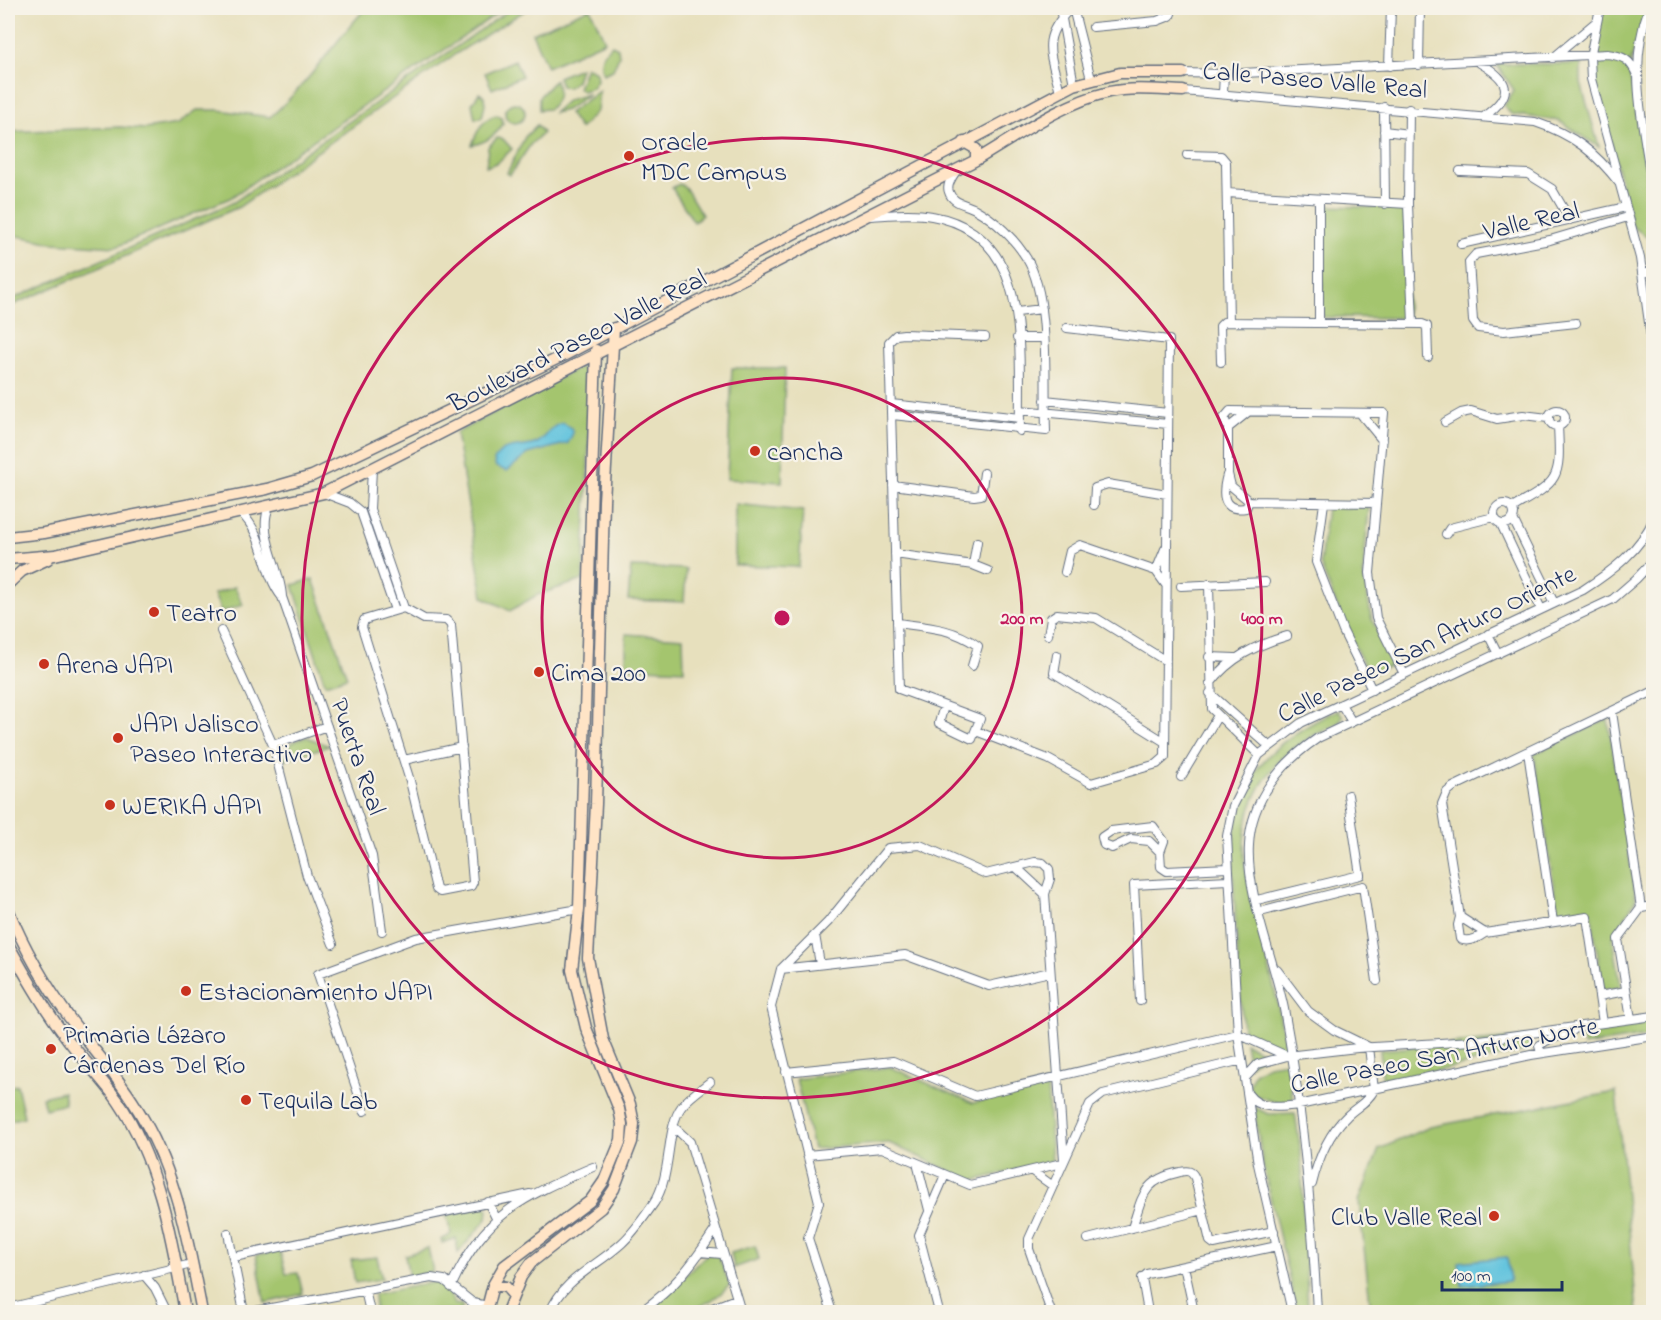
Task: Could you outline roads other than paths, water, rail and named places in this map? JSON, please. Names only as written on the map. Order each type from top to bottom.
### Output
[{"type":"street","points":[[1060,8],[1074,85]]},
{"type":"street","points":[[1060,92],[1048,42],[1062,16],[1072,8],[1091,79]]},
{"type":"street","points":[[1094,27],[1157,21],[1170,16],[1173,8]]},
{"type":"street","points":[[1389,66],[1391,8]]},
{"type":"street","points":[[1419,65],[1420,8]]},
{"type":"street","points":[[1600,8],[1590,57],[1591,79],[1642,273],[1653,359]]},
{"type":"street","points":[[1648,8],[1640,30],[1637,75],[1653,196]]},
{"type":"street","points":[[1552,58],[1597,21]]},
{"type":"street","name":"Calle Paseo Valle Real","points":[[1179,73],[1224,74],[1621,56],[1632,63],[1637,75]]},
{"type":"street","points":[[1480,63],[1499,75],[1504,84],[1505,94],[1501,104],[1486,116]]},
{"type":"street","points":[[1140,72],[1140,89]]},
{"type":"street","points":[[1179,73],[1179,91]]},
{"type":"street","name":"Boulevard Paseo Valle Real","points":[[614,328],[1074,85],[1109,74],[1179,73]]},
{"type":"street","points":[[1223,93],[1224,74]]},
{"type":"street","name":"Boulevard Paseo Valle Real","points":[[8,559],[55,555],[324,493],[957,170],[1083,101],[1108,92],[1140,89]]},
{"type":"street","name":"Calle Paseo Valle Real","points":[[1140,89],[1223,93],[1527,120],[1560,130],[1594,154],[1620,184]]},
{"type":"street","points":[[1384,107],[1385,204]]},
{"type":"street","points":[[1409,109],[1408,204],[1413,323]]},
{"type":"street","points":[[1384,131],[1409,134]]},
{"type":"street","points":[[964,142],[976,149],[976,160]]},
{"type":"street","points":[[1187,155],[1223,157],[1226,162],[1229,322]]},
{"type":"street","points":[[892,415],[1020,431],[1046,431],[1042,309],[1033,270],[1021,251],[996,224],[974,209],[954,200],[949,193],[948,184],[957,170]]},
{"type":"street","points":[[1460,171],[1528,174],[1552,189],[1570,220]]},
{"type":"street","points":[[1227,194],[1408,204]]},
{"type":"street","points":[[1319,199],[1319,322]]},
{"type":"street","points":[[1461,244],[1626,207]]},
{"type":"street","points":[[867,216],[931,216],[966,226],[983,237],[1006,270],[1017,312],[1020,431]]},
{"type":"street","name":"Valle Real","points":[[1576,323],[1504,331],[1478,328],[1472,316],[1469,262],[1476,254],[1550,240],[1629,217]]},
{"type":"street","points":[[1642,273],[1653,271]]},
{"type":"street","points":[[1017,312],[1042,309]]},
{"type":"street","points":[[1221,362],[1220,326],[1224,322],[1413,323],[1426,326],[1428,357]]},
{"type":"street","points":[[250,1312],[431,1278],[444,1280],[473,1303],[487,1309],[494,1285],[510,1261],[590,1201],[604,1182],[621,1140],[622,1124],[619,1109],[586,1028],[572,963],[577,942],[579,909],[596,338],[614,328],[604,501],[588,958],[599,1024],[630,1104],[634,1124],[632,1143],[614,1189],[601,1208],[532,1262],[521,1277],[507,1312]]},
{"type":"street","points":[[976,731],[1048,759],[1091,783],[1157,764],[1165,757],[1169,340],[1067,328]]},
{"type":"street","points":[[945,706],[939,723],[972,739],[980,719],[899,688],[889,342],[896,335],[985,337]]},
{"type":"street","name":"Boulevard Paseo Valle Real","points":[[8,537],[68,529],[267,489],[312,476],[596,338]]},
{"type":"street","points":[[1017,338],[1043,338]]},
{"type":"street","points":[[1045,400],[1168,413]]},
{"type":"street","points":[[891,404],[1020,414],[1045,411],[1168,424]]},
{"type":"street","points":[[1512,508],[1546,488],[1557,476],[1560,461],[1558,426],[1564,420],[1563,412],[1555,410],[1548,418]]},
{"type":"street","points":[[1228,428],[1249,411]]},
{"type":"street","points":[[1445,422],[1461,413],[1471,411],[1497,419],[1523,415],[1548,418]]},
{"type":"street","points":[[1376,503],[1249,501],[1231,486],[1228,474],[1228,428],[1224,418],[1226,412],[1384,413],[1370,573],[1376,618],[1404,674]]},
{"type":"street","points":[[1360,413],[1382,440]]},
{"type":"street","points":[[1548,418],[1551,423],[1558,426]]},
{"type":"street","points":[[372,469],[370,509],[404,609]]},
{"type":"street","points":[[893,485],[974,496],[981,495],[984,473]]},
{"type":"street","points":[[1228,474],[1223,489],[1224,498],[1229,506],[1236,510],[1245,508],[1249,501]]},
{"type":"street","points":[[1094,505],[1095,488],[1108,484],[1167,494]]},
{"type":"street","points":[[324,493],[350,503],[361,512],[395,610]]},
{"type":"street","points":[[591,501],[597,504],[604,501]]},
{"type":"street","points":[[1323,503],[1316,562],[1343,631],[1372,690]]},
{"type":"street","points":[[1494,517],[1495,510],[1500,505],[1506,504],[1512,508]]},
{"type":"street","name":"Puerta Real","points":[[269,507],[264,524],[281,582],[282,597],[372,856],[382,931]]},
{"type":"street","points":[[1512,508],[1513,519],[1554,603]]},
{"type":"street","name":"Puerta Real","points":[[241,513],[254,527],[272,585],[282,597]]},
{"type":"street","points":[[1494,517],[1501,524],[1541,609]]},
{"type":"street","points":[[1446,534],[1450,528],[1494,517]]},
{"type":"street","name":"Calle Paseo San Arturo Oriente","points":[[1292,1312],[1258,1164],[1238,1034],[1227,868],[1227,836],[1233,806],[1259,755],[1301,723],[1554,603],[1606,575],[1635,546],[1653,518]]},
{"type":"street","points":[[1501,524],[1508,524],[1513,519]]},
{"type":"street","points":[[973,565],[977,542]]},
{"type":"street","points":[[1156,571],[1168,542]]},
{"type":"street","points":[[1065,572],[1070,551],[1080,545],[1156,571],[1166,585]]},
{"type":"street","points":[[895,554],[973,565],[988,571]]},
{"type":"street","points":[[8,584],[22,571],[55,555]]},
{"type":"street","points":[[263,557],[273,555]]},
{"type":"street","name":"Calle Paseo San Arturo Oriente","points":[[1317,1312],[1310,1188],[1299,1105],[1273,964],[1251,877],[1248,844],[1254,819],[1266,790],[1282,766],[1300,750],[1613,599],[1653,560]]},
{"type":"street","points":[[1181,586],[1266,582]]},
{"type":"street","points":[[1209,584],[1212,709],[1217,717],[1259,755]]},
{"type":"street","points":[[404,609],[419,618],[446,620],[452,625],[473,882],[471,886],[440,892],[436,889],[404,759],[362,627],[364,620],[404,609]]},
{"type":"street","points":[[1048,635],[1051,618],[1057,614],[1096,618],[1166,661]]},
{"type":"street","points":[[897,623],[946,629],[963,636],[978,646],[972,666]]},
{"type":"street","points":[[221,631],[273,745],[307,876],[333,944]]},
{"type":"street","points":[[1488,634],[1498,654]]},
{"type":"street","points":[[1209,657],[1235,658],[1287,636]]},
{"type":"street","points":[[586,642],[600,644]]},
{"type":"street","points":[[1058,655],[1054,673],[1165,742]]},
{"type":"street","points":[[1210,689],[1235,658]]},
{"type":"street","points":[[585,668],[599,669]]},
{"type":"street","points":[[1210,689],[1269,746]]},
{"type":"street","points":[[1603,1023],[1587,917],[1485,933],[1478,939],[1462,940],[1442,804],[1444,795],[1453,788],[1653,691]]},
{"type":"street","points":[[1341,704],[1352,723]]},
{"type":"street","points":[[1612,712],[1641,908]]},
{"type":"street","points":[[1181,777],[1217,717]]},
{"type":"street","points":[[584,726],[591,724],[597,727]]},
{"type":"street","points":[[273,745],[327,726]]},
{"type":"street","points":[[404,759],[462,747]]},
{"type":"street","points":[[584,750],[597,752]]},
{"type":"street","points":[[1528,752],[1553,922]]},
{"type":"street","points":[[1257,900],[1360,875],[1348,795]]},
{"type":"street","points":[[1160,852],[1145,839],[1131,839],[1112,848],[1104,845],[1102,837],[1111,831],[1153,826],[1164,841],[1160,852],[1161,867],[1167,871],[1227,868]]},
{"type":"street","points":[[832,1312],[808,1238],[819,1202],[771,1007],[781,969],[815,935],[891,847],[920,845],[983,874],[1035,862],[1043,863],[1049,868],[1050,879],[1046,894],[1063,1162]]},
{"type":"street","points":[[1017,868],[1046,894]]},
{"type":"street","points":[[1140,1001],[1134,885],[1228,880]]},
{"type":"street","points":[[1260,912],[1363,886],[1377,981]]},
{"type":"street","points":[[1631,1019],[1618,939],[1641,908],[1653,906]]},
{"type":"street","points":[[8,909],[13,932],[52,992],[128,1093],[145,1121],[167,1168],[202,1312]]},
{"type":"street","points":[[364,1110],[318,974],[416,938],[579,909]]},
{"type":"street","points":[[1460,917],[1485,933]]},
{"type":"street","points":[[815,935],[820,964]]},
{"type":"street","points":[[8,944],[50,1015],[118,1101],[135,1133],[158,1190],[185,1312]]},
{"type":"street","points":[[781,969],[910,955],[989,987],[1050,972]]},
{"type":"street","name":"Calle Paseo San Arturo Oriente","points":[[1273,964],[1289,990],[1308,1011],[1334,1030],[1369,1047]]},
{"type":"street","points":[[1599,996],[1626,991]]},
{"type":"street","name":"Calle Paseo San Arturo Norte","points":[[1245,1078],[1258,1064],[1289,1056],[1369,1047],[1473,1041],[1653,1016]]},
{"type":"street","points":[[586,1028],[599,1024]]},
{"type":"street","points":[[1541,1053],[1539,1046],[1543,1042],[1569,1035],[1577,1027]]},
{"type":"street","points":[[786,1072],[893,1061],[975,1096],[1238,1034],[1289,1056]]},
{"type":"street","name":"Calle Paseo San Arturo Norte","points":[[1247,1093],[1252,1100],[1270,1107],[1299,1105],[1541,1053],[1653,1036]]},
{"type":"street","points":[[1369,1047],[1374,1090]]},
{"type":"street","points":[[1051,1312],[1029,1244],[1030,1234],[1086,1109],[1098,1096],[1242,1060]]},
{"type":"street","points":[[550,1312],[567,1284],[623,1242],[658,1197],[668,1170],[676,1116],[682,1105],[710,1082]]},
{"type":"street","name":"Calle Paseo San Arturo Oriente","points":[[1310,1188],[1320,1156],[1330,1137],[1344,1118],[1366,1101],[1374,1090]]},
{"type":"street","points":[[674,1127],[690,1142],[741,1312]]},
{"type":"street","points":[[807,1155],[882,1148],[969,1185],[1063,1162]]},
{"type":"street","points":[[917,1163],[929,1210]]},
{"type":"street","points":[[451,1287],[464,1258],[496,1218],[530,1194],[593,1167]]},
{"type":"street","points":[[1132,1228],[1150,1184],[1159,1176],[1186,1170],[1192,1173],[1210,1241],[1214,1244],[1274,1231]]},
{"type":"street","points":[[1032,1171],[1053,1186]]},
{"type":"street","points":[[939,1312],[919,1242],[929,1210],[945,1174]]},
{"type":"street","points":[[234,1257],[530,1194]]},
{"type":"street","points":[[488,1202],[496,1218]]},
{"type":"street","points":[[1088,1239],[1203,1210]]},
{"type":"street","points":[[640,1312],[665,1296],[685,1276],[715,1230]]},
{"type":"street","points":[[228,1233],[244,1312]]},
{"type":"street","points":[[1148,1312],[1142,1278],[1147,1274],[1277,1246]]},
{"type":"street","points":[[700,1252],[722,1254]]},
{"type":"street","points":[[8,1308],[192,1264]]},
{"type":"street","points":[[1184,1266],[1194,1312]]},
{"type":"street","points":[[144,1275],[155,1288],[167,1312]]},
{"type":"street","points":[[494,1285],[506,1287],[513,1295]]},
{"type":"street","points":[[365,1290],[370,1312]]},
{"type":"street","points":[[702,1312],[736,1299]]},
{"type":"water","points":[[563,423],[571,428],[573,433],[568,443],[528,454],[507,471],[496,467],[494,460],[498,454],[508,449],[537,443],[555,426]]},
{"type":"water","points":[[1507,1257],[1510,1281],[1462,1286],[1459,1262]]},
{"type":"place","name":"Oracle MDC Campus","points":[[629,156]]},
{"type":"place","name":"cancha","points":[[755,451]]},
{"type":"place","name":"Teatro","points":[[154,612]]},
{"type":"place","name":"Arena JAPI","points":[[44,664]]},
{"type":"place","name":"Cima 200","points":[[539,672]]},
{"type":"place","name":"JAPI Jalisco Paseo Interactivo","points":[[118,738]]},
{"type":"place","name":"WERIKA JAPI","points":[[110,805]]},
{"type":"place","name":"Estacionamiento JAPI","points":[[186,991]]},
{"type":"place","name":"Primaria Lázaro Cárdenas Del Río","points":[[51,1049]]},
{"type":"place","name":"Tequila Lab","points":[[246,1100]]},
{"type":"place","name":"Club Valle Real","points":[[1494,1216]]}]
